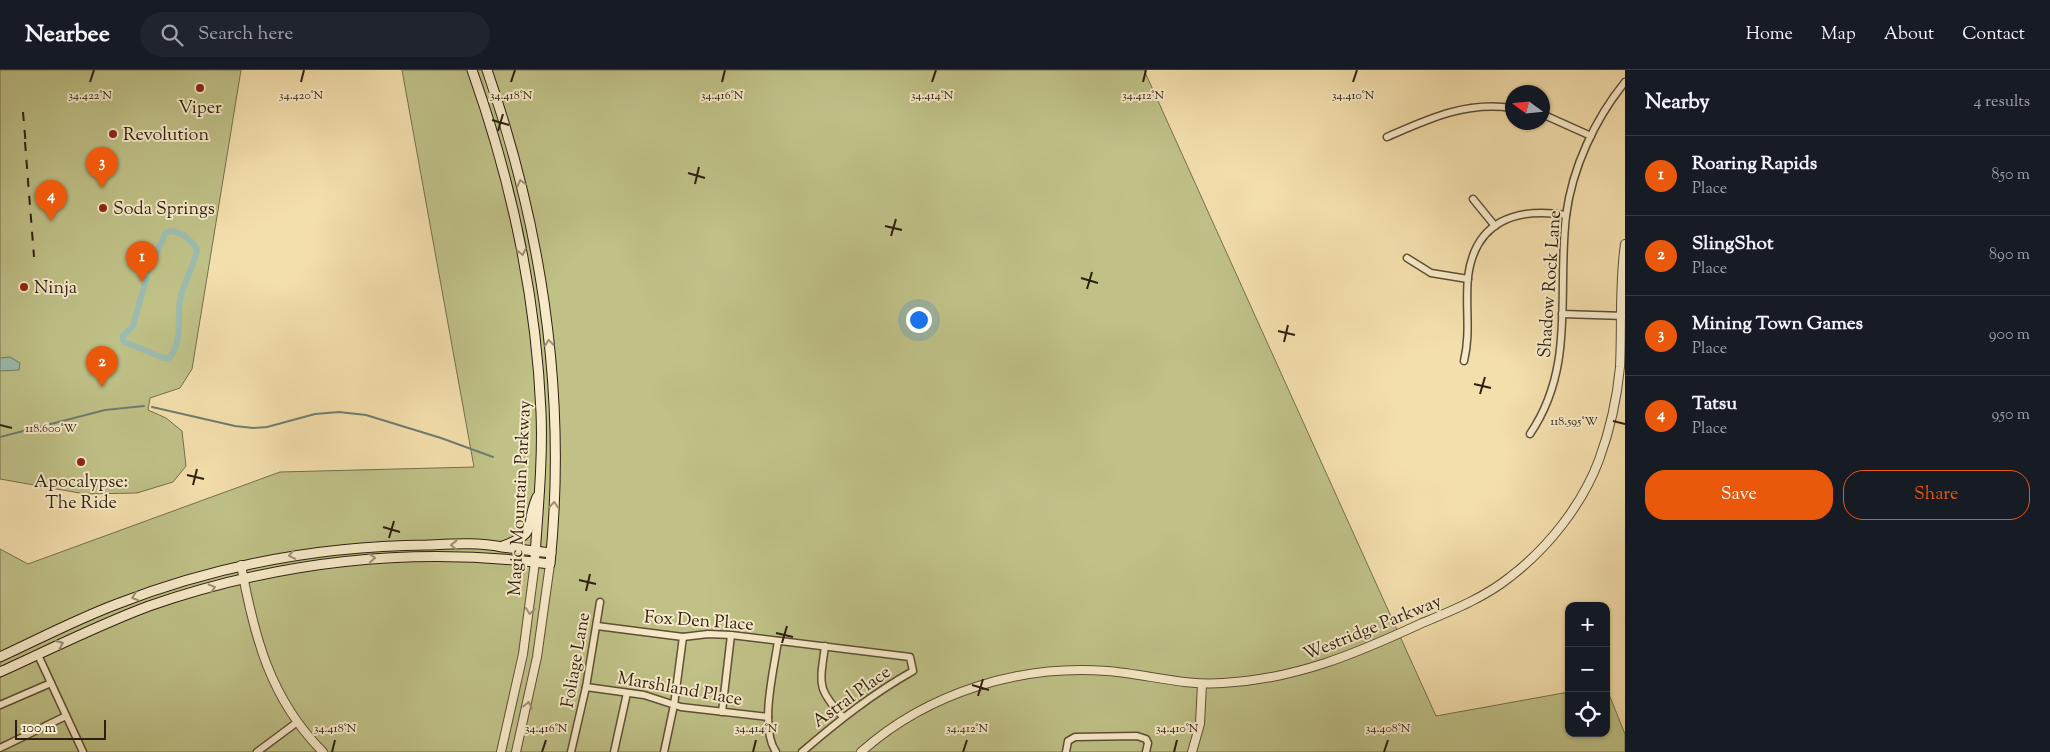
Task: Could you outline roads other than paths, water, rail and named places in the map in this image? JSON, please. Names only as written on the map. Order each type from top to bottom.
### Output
[{"type":"main road","name":"Magic Mountain Parkway","points":[[472,70],[504,171],[526,272],[541,404],[535,562]]},
{"type":"main road","name":"Magic Mountain Parkway","points":[[487,70],[524,193],[546,312],[556,436],[555,500],[550,564]]},
{"type":"main road","points":[[502,546],[525,537],[529,529],[532,508],[539,491]]},
{"type":"main road","points":[[0,657],[116,604],[189,579],[241,565],[302,553],[346,548],[436,544],[502,546],[551,553]]},
{"type":"main road","points":[[0,672],[151,606],[244,580],[310,565],[390,557],[456,556],[550,564]]},
{"type":"street","name":"Shadow Rock Lane","points":[[1530,434],[1540,419],[1554,388],[1559,362],[1566,215],[1576,175],[1591,136],[1602,115],[1625,82]]},
{"type":"street","points":[[1387,137],[1446,112],[1484,106],[1505,108]]},
{"type":"street","points":[[1550,118],[1591,136]]},
{"type":"street","points":[[1473,199],[1495,226]]},
{"type":"street","points":[[1464,361],[1469,342],[1468,279],[1478,245],[1495,226],[1507,219],[1531,212],[1566,215]]},
{"type":"street","name":"Westridge Parkway","points":[[861,752],[895,726],[930,705],[985,683],[1010,677],[1059,670],[1092,670],[1202,684],[1252,682],[1314,669],[1450,611],[1509,578],[1532,558],[1559,528],[1575,506],[1598,462],[1611,422],[1616,396],[1623,316],[1625,244]]},
{"type":"street","points":[[1407,258],[1431,273],[1468,279]]},
{"type":"street","points":[[1562,314],[1623,316]]},
{"type":"street","name":"Magic Mountain Parkway","points":[[500,752],[523,654],[535,562]]},
{"type":"street","name":"Magic Mountain Parkway","points":[[516,752],[538,648],[550,564]]},
{"type":"street","points":[[241,565],[267,667],[279,694],[296,723],[323,752]]},
{"type":"street","name":"Foliage Lane","points":[[571,752],[586,687],[600,602]]},
{"type":"street","name":"Fox Den Place","points":[[597,626],[683,637],[716,634],[825,646],[910,657],[911,664]]},
{"type":"street","points":[[722,712],[731,635]]},
{"type":"street","points":[[664,752],[674,705],[683,637]]},
{"type":"street","points":[[776,752],[770,740],[768,717],[778,641]]},
{"type":"street","points":[[825,646],[821,684],[823,693],[843,717]]},
{"type":"street","points":[[38,655],[83,752]]},
{"type":"street","name":"Astral Place","points":[[802,752],[843,717],[876,693],[913,671],[911,664]]},
{"type":"street","points":[[0,705],[51,683]]},
{"type":"street","points":[[1192,752],[1200,724],[1202,684]]},
{"type":"street","name":"Marshland Place","points":[[586,687],[656,698],[674,705],[768,717]]},
{"type":"street","points":[[614,752],[627,693]]},
{"type":"street","points":[[0,748],[66,716]]},
{"type":"street","points":[[257,752],[296,723]]},
{"type":"street","points":[[1066,752],[1068,740],[1076,737],[1137,736],[1146,739],[1148,743],[1146,752]]},
{"type":"waterway","points":[[173,231],[186,237],[197,249],[181,295],[179,331],[176,345],[169,358],[164,358],[124,342],[123,336],[133,326],[148,272],[166,232],[173,231]]},
{"type":"waterway","points":[[0,437],[105,410],[144,406]]},
{"type":"waterway","points":[[152,407],[235,426],[253,428],[267,427],[315,414],[339,412],[366,415],[441,438],[493,457]]},
{"type":"railway","points":[[23,112],[26,147]]},
{"type":"railway","points":[[25,142],[34,257]]},
{"type":"place","name":"Viper","points":[[200,88]]},
{"type":"place","name":"Revolution","points":[[113,134]]},
{"type":"place","name":"Mining Town Games","points":[[102,188]]},
{"type":"place","name":"Soda Springs","points":[[103,208]]},
{"type":"place","name":"Tatsu","points":[[51,221]]},
{"type":"place","name":"Roaring Rapids","points":[[142,282]]},
{"type":"place","name":"Ninja","points":[[24,287]]},
{"type":"place","name":"SlingShot","points":[[102,387]]},
{"type":"place","name":"Apocalypse: The Ride","points":[[81,462]]}]
